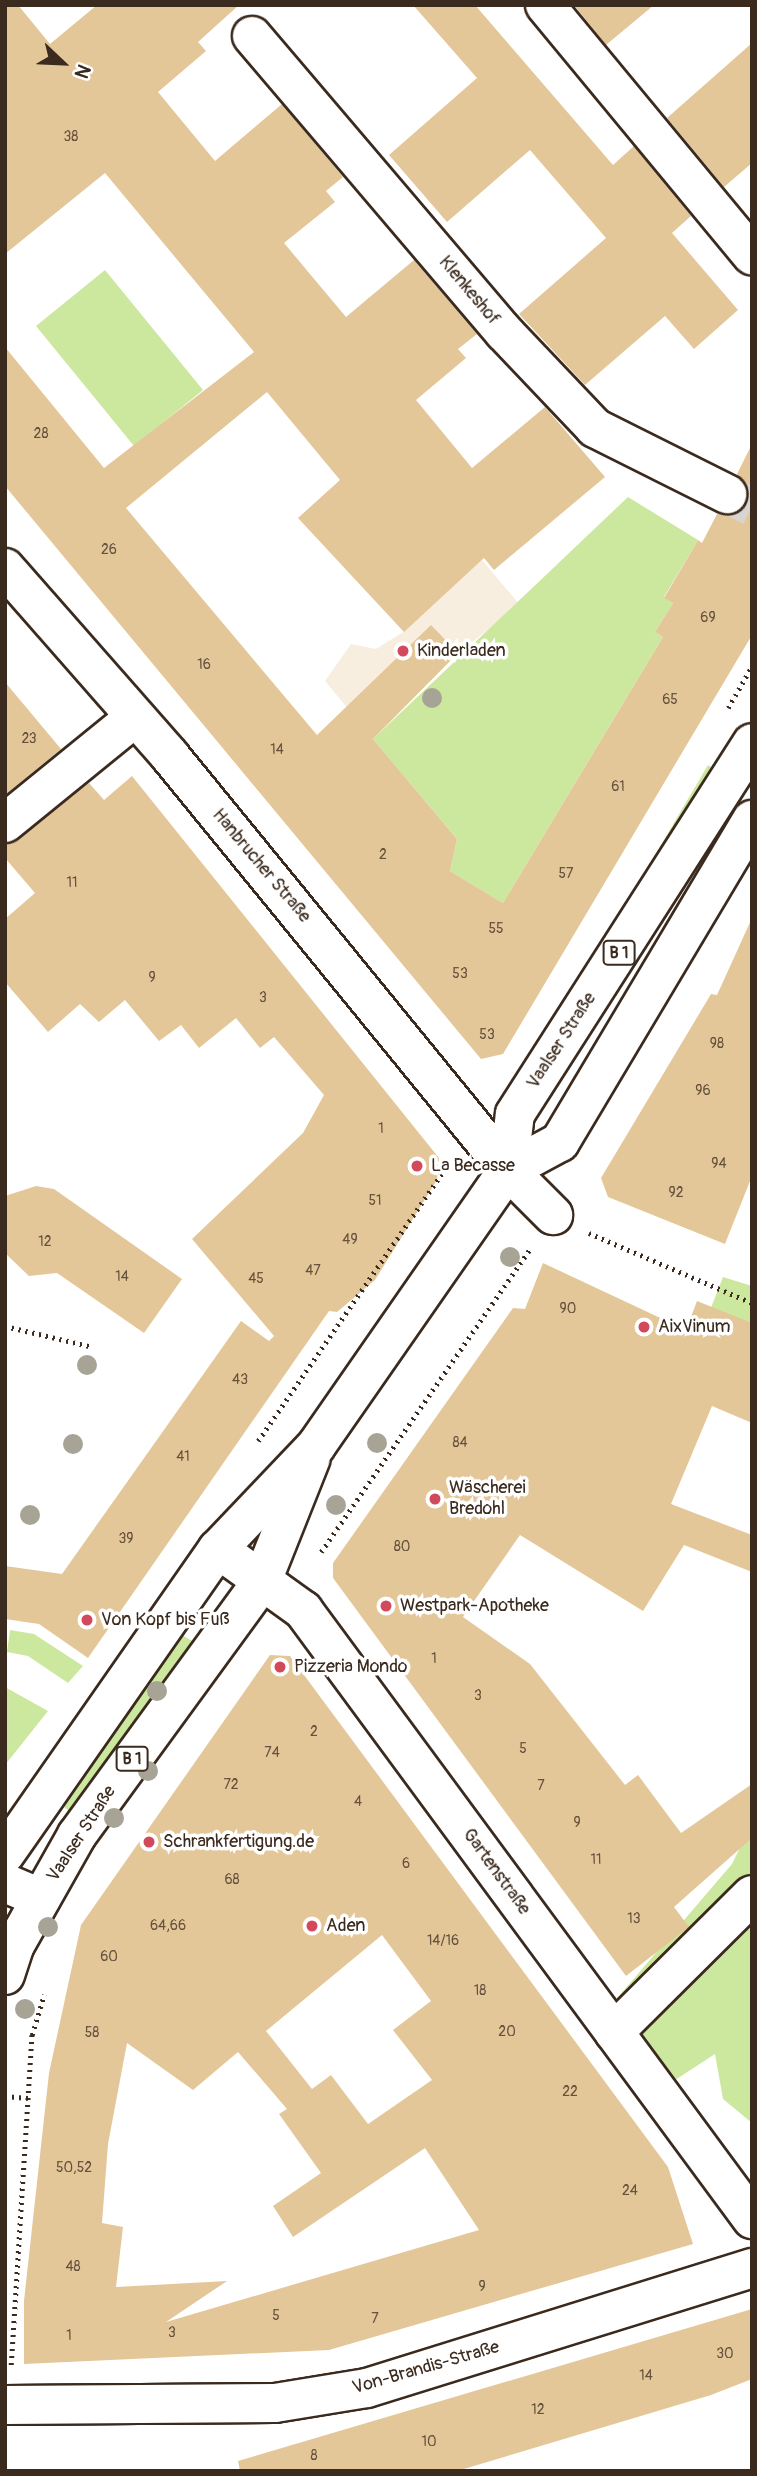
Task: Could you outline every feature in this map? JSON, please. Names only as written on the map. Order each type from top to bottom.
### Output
[{"type":"street","points":[[545,5],[752,255]]},
{"type":"street","name":"Klenkeshof","points":[[252,37],[504,332],[596,428],[727,494]]},
{"type":"street","name":"Hanbrucher Straße","points":[[5,568],[474,1122],[508,1170],[553,1215]]},
{"type":"street","points":[[5,823],[134,718]]},
{"type":"street","name":"Vaalser Straße","points":[[508,1170],[515,1114],[752,743]]},
{"type":"street","name":"Vaalser Straße","points":[[5,1854],[218,1549],[316,1446],[508,1170],[561,1142],[752,820]]},
{"type":"street","name":"Vaalser Straße","points":[[5,1975],[41,1898],[77,1835],[262,1581],[316,1446]]},
{"type":"street","name":"Gartenstraße","points":[[218,1549],[303,1610],[752,2219]]},
{"type":"street","points":[[5,1883],[41,1898]]},
{"type":"street","points":[[614,2032],[752,1895]]},
{"type":"street","name":"Von-Brandis-Straße","points":[[5,2404],[275,2403],[367,2388],[752,2268]]},
{"type":"path","points":[[721,720],[752,666]]},
{"type":"path","points":[[252,1450],[417,1216],[474,1122]]},
{"type":"path","points":[[553,1215],[752,1303]]},
{"type":"path","points":[[5,1326],[93,1347]]},
{"type":"path","points":[[5,2096],[28,2098]]},
{"type":"shaded area","name":"Kinderladen","points":[[482,560],[520,605],[458,653],[373,739],[325,681],[351,644],[376,649],[403,632]]},
{"type":"green space","points":[[105,270],[203,390],[134,446],[36,326]]},
{"type":"green space","points":[[628,497],[698,540],[664,597],[673,603],[655,632],[663,637],[503,903],[450,871],[457,839],[373,739]]},
{"type":"green space","points":[[708,765],[720,774],[639,893],[635,889]]},
{"type":"green space","points":[[723,1277],[752,1286],[752,1342],[705,1323]]},
{"type":"green space","points":[[10,1630],[34,1634],[83,1666],[68,1683],[28,1656],[7,1652]]},
{"type":"green space","points":[[182,1635],[201,1646],[78,1817],[64,1807]]},
{"type":"green space","points":[[5,1687],[48,1711],[5,1765]]},
{"type":"green space","points":[[752,1823],[752,2123],[723,2099],[715,2054],[669,2084],[607,2010],[732,1864]]},
{"type":"building","points":[[5,5],[18,5],[50,44],[97,5],[239,5],[198,42],[206,51],[158,92],[215,161],[282,104],[343,177],[326,191],[335,202],[284,243],[346,317],[414,260],[477,334],[458,349],[466,358],[416,400],[472,468],[545,407],[605,477],[494,570],[484,558],[404,632],[298,518],[340,480],[267,392],[126,508],[317,735],[431,625],[458,653],[373,739],[457,839],[450,871],[503,903],[663,637],[655,632],[673,603],[664,598],[698,540],[702,543],[717,514],[729,516],[746,504],[749,492],[737,474],[752,444],[752,635],[503,1054],[481,1059],[5,486],[5,347],[104,468],[254,352],[105,173],[5,254]]},
{"type":"building","points":[[413,5],[475,5],[613,165],[634,146],[691,216],[672,233],[738,310],[694,349],[665,316],[585,385],[519,314],[606,238],[530,150],[447,222],[389,155],[477,78]]},
{"type":"building","points":[[574,5],[654,5],[606,45]]},
{"type":"building","points":[[752,43],[752,163],[724,187],[667,118]]},
{"type":"building","points":[[5,682],[61,749],[5,795]]},
{"type":"building","points":[[132,776],[439,1158],[437,1180],[375,1280],[337,1312],[329,1311],[88,1658],[39,1624],[5,1619],[5,1566],[62,1574],[241,1321],[269,1341],[274,1336],[192,1239],[303,1133],[324,1095],[274,1037],[260,1048],[236,1018],[199,1048],[181,1025],[159,1041],[125,1000],[99,1022],[80,1004],[48,1032],[5,982],[5,919],[35,893],[5,858],[5,844],[89,783],[104,800]]},
{"type":"building","points":[[752,918],[752,1176],[725,1244],[608,1197],[601,1178],[711,994],[717,995]]},
{"type":"building","points":[[36,1186],[54,1189],[182,1279],[144,1333],[57,1273],[29,1276],[5,1253],[5,1196]]},
{"type":"building","points":[[543,1263],[686,1330],[697,1301],[752,1323],[752,1423],[712,1406],[671,1504],[752,1535],[752,1572],[684,1545],[643,1611],[520,1535],[463,1617],[530,1664],[625,1785],[638,1775],[681,1833],[752,1784],[752,1838],[674,1907],[689,1927],[626,1976],[333,1578],[333,1563],[513,1308],[525,1309]]},
{"type":"building","points":[[270,1655],[290,1656],[668,2167],[693,2244],[329,2350],[24,2364],[24,2301],[49,2073],[81,1925]],"holes":[[[382,1935],[431,2001],[393,2030],[432,2080],[368,2124],[331,2075],[312,2089],[266,2031]],[[127,2043],[193,2090],[238,2052],[287,2109],[279,2114],[321,2173],[273,2206],[293,2237],[425,2148],[479,2230],[166,2322],[227,2281],[116,2287],[123,2227],[102,2223],[108,2144]]]},
{"type":"building","points":[[752,2309],[752,2379],[711,2395],[457,2471],[240,2471],[238,2461]]},
{"type":"tunnel","points":[[727,494],[752,507]]},
{"type":"place","name":"Kinderladen","points":[[403,651]]},
{"type":"place","name":"La Becasse","points":[[417,1166]]},
{"type":"place","name":"AixVinum","points":[[644,1327]]},
{"type":"place","name":"Wäscherei Bredohl","points":[[435,1499]]},
{"type":"place","name":"Westpark-Apotheke","points":[[386,1606]]},
{"type":"place","name":"Von Kopf bis Fuß","points":[[87,1620]]},
{"type":"place","name":"Pizzeria Mondo","points":[[280,1667]]},
{"type":"place","name":"Schrankfertigung.de","points":[[149,1842]]},
{"type":"place","name":"Aden","points":[[312,1926]]}]
